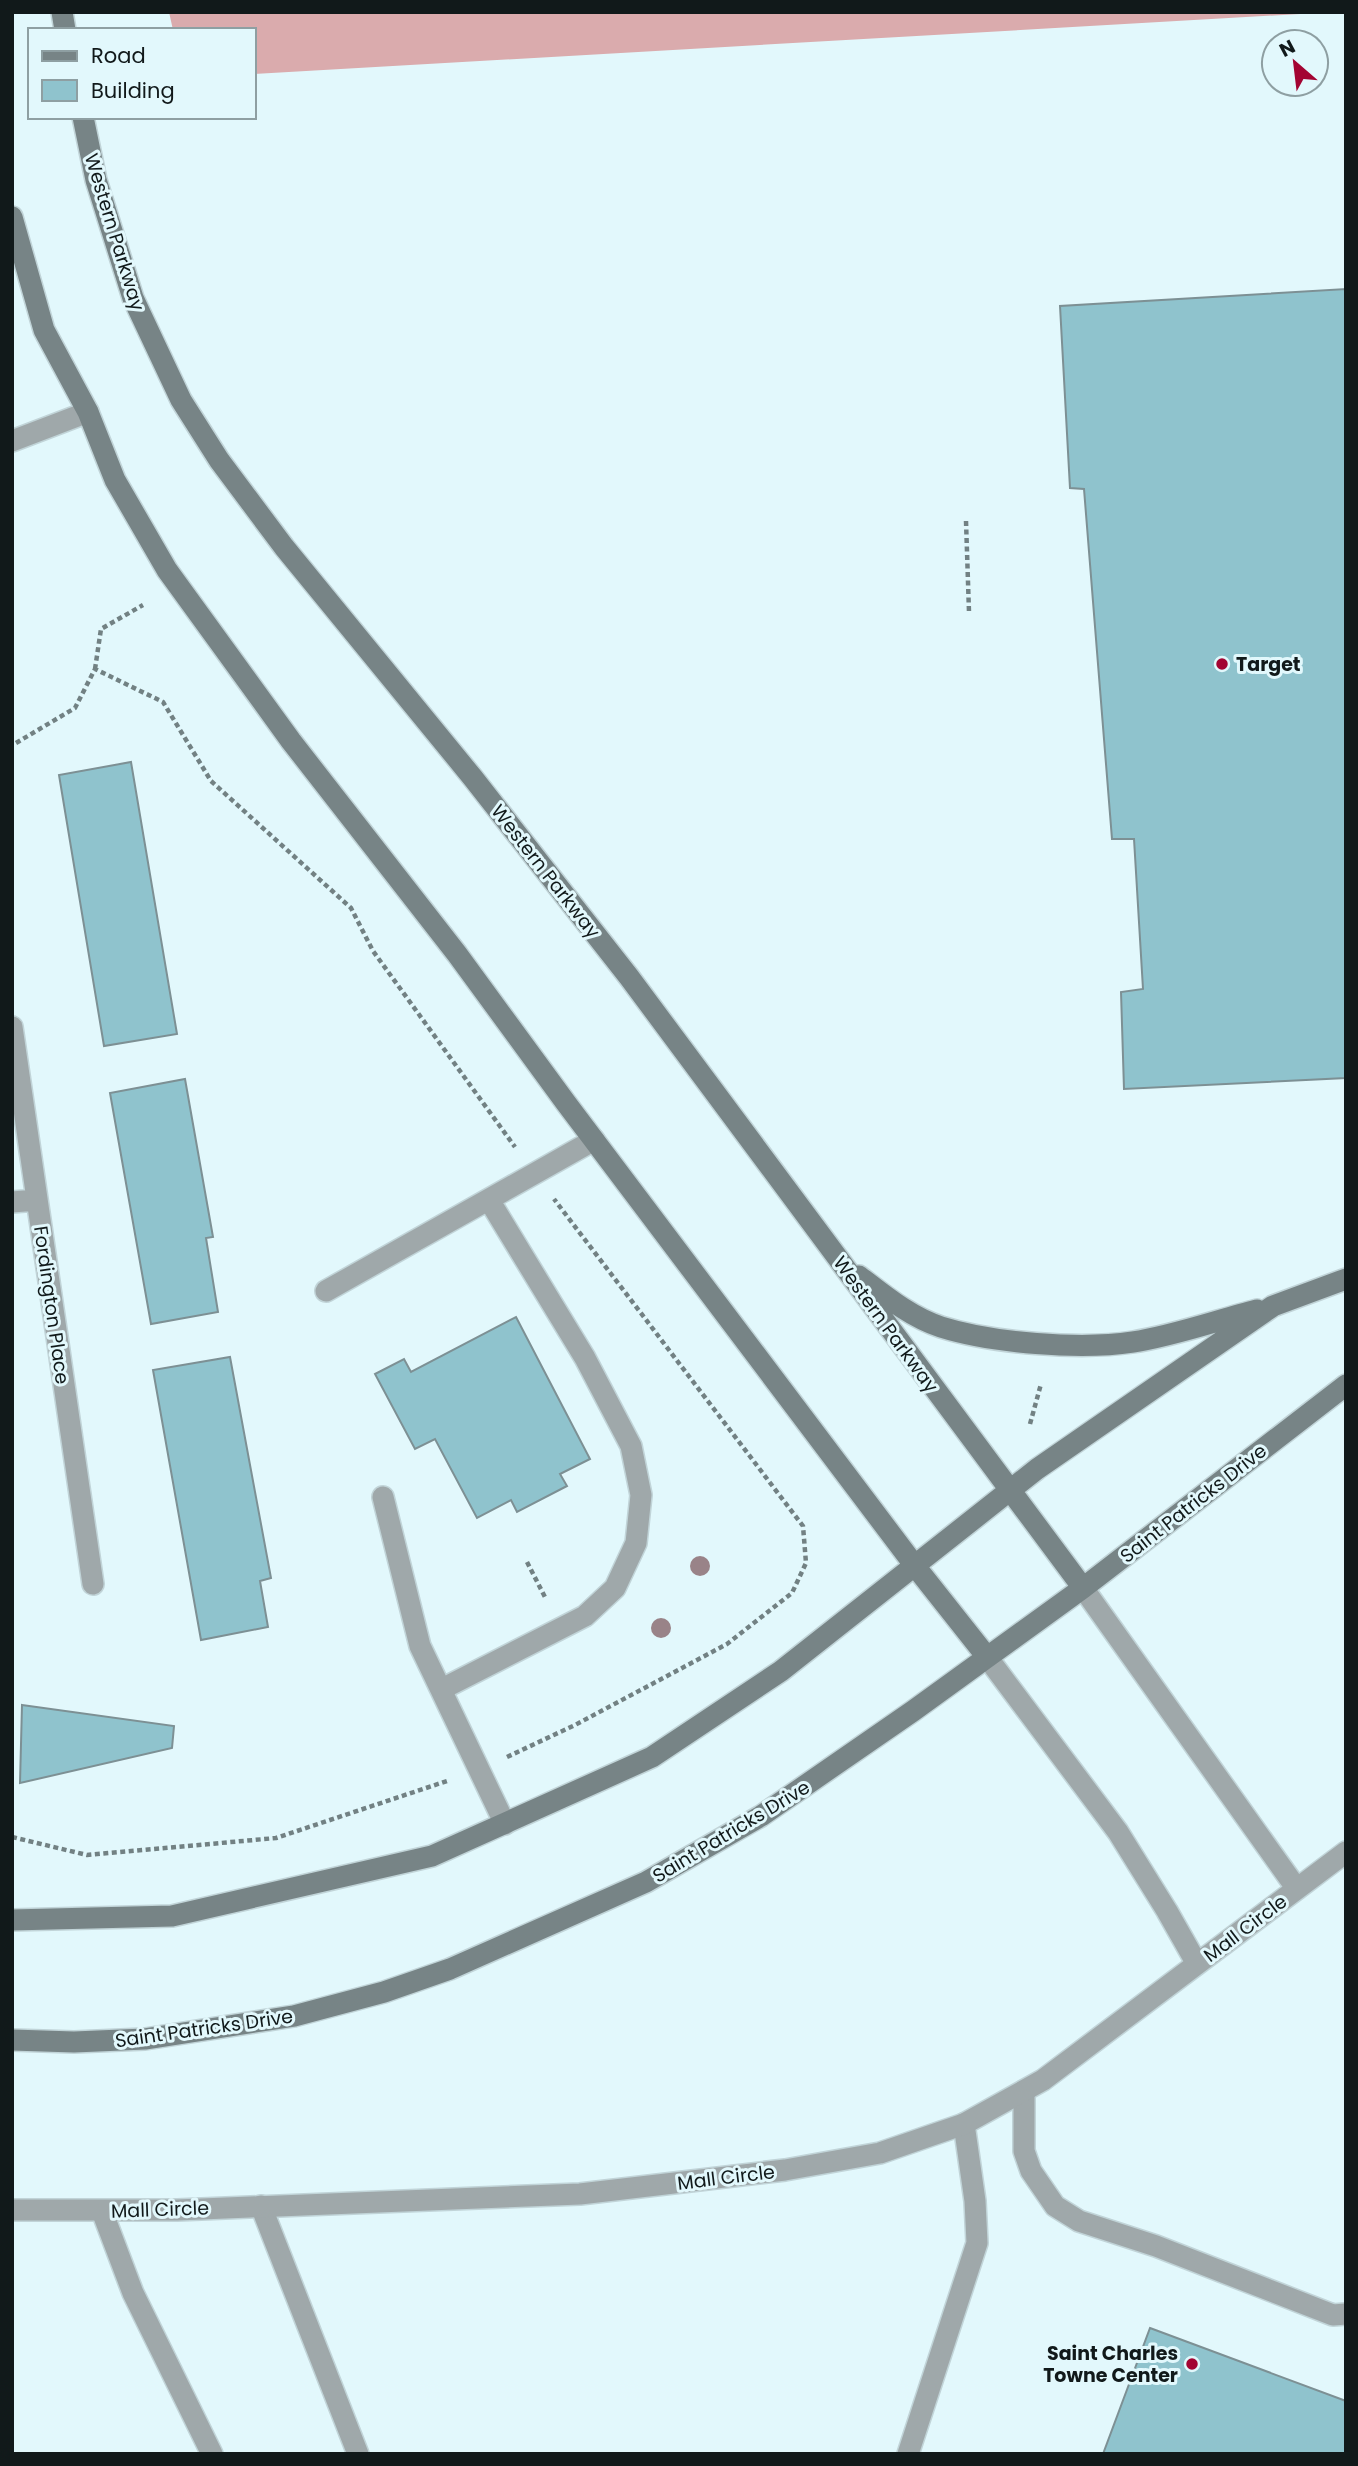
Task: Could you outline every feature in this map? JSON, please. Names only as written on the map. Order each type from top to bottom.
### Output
[{"type":"main road","name":"Western Parkway","points":[[83,119],[96,180],[132,298],[181,400],[219,460],[284,547],[473,778],[629,977],[1083,1588]]},
{"type":"main road","points":[[12,217],[44,330],[88,412],[115,480],[167,570],[291,741],[457,954],[915,1566],[987,1657]]},
{"type":"main road","points":[[841,1264],[902,1308],[940,1326],[986,1336],[1088,1346],[1135,1342],[1273,1306],[1346,1279]]},
{"type":"main road","points":[[12,1920],[172,1916],[432,1856],[652,1757],[781,1671],[1009,1490],[1273,1306]]},
{"type":"main road","name":"Saint Patricks Drive","points":[[12,2040],[74,2042],[145,2039],[294,2016],[384,1992],[450,1969],[646,1882],[761,1816],[914,1711],[1083,1588],[1346,1385]]},
{"type":"street","points":[[12,441],[88,412]]},
{"type":"street","name":"Fordington Place","points":[[12,1027],[93,1584]]},
{"type":"street","points":[[326,1291],[594,1140]]},
{"type":"street","points":[[12,1202],[37,1200]]},
{"type":"street","points":[[442,1689],[585,1616],[615,1588],[636,1543],[641,1495],[631,1446],[585,1358],[489,1200]]},
{"type":"street","points":[[383,1497],[421,1646],[505,1824]]},
{"type":"street","points":[[1083,1588],[1297,1889]]},
{"type":"street","points":[[987,1657],[1118,1832],[1197,1964]]},
{"type":"street","name":"Mall Circle","points":[[12,2210],[102,2211],[580,2194],[750,2174],[880,2153],[964,2124],[1043,2080],[1346,1852]]},
{"type":"street","points":[[1024,2091],[1024,2151],[1031,2171],[1055,2206],[1079,2221],[1156,2246],[1333,2315],[1346,2314]]},
{"type":"street","points":[[908,2454],[977,2244],[975,2201],[964,2124]]},
{"type":"street","points":[[261,2206],[358,2454]]},
{"type":"street","points":[[102,2211],[132,2293],[212,2454]]},
{"type":"path","points":[[966,521],[969,612]]},
{"type":"path","points":[[16,743],[75,708],[95,669],[101,629],[143,605]]},
{"type":"path","points":[[12,1837],[87,1855],[276,1838],[479,1770],[575,1725],[727,1644],[792,1593],[806,1563],[803,1526],[534,1174],[373,951],[351,908],[211,781],[163,702],[95,669]]},
{"type":"path","points":[[1030,1424],[1041,1384]]},
{"type":"path","points":[[527,1562],[560,1629]]},
{"type":"shaded area","points":[[169,12],[1335,12],[256,74],[256,28],[173,28]]},
{"type":"building","name":"Target","points":[[1346,289],[1346,1078],[1124,1089],[1121,992],[1143,989],[1134,839],[1112,839],[1084,489],[1070,488],[1060,306]]},
{"type":"building","points":[[131,762],[177,1034],[104,1046],[59,775]]},
{"type":"building","points":[[185,1079],[213,1237],[206,1238],[218,1312],[151,1324],[110,1093]]},
{"type":"building","points":[[516,1317],[590,1459],[560,1474],[567,1486],[517,1512],[511,1500],[477,1518],[435,1439],[415,1449],[375,1374],[404,1359],[411,1372]]},
{"type":"building","points":[[230,1357],[271,1578],[260,1581],[268,1627],[201,1640],[153,1370]]},
{"type":"building","points":[[22,1705],[174,1726],[172,1748],[20,1783]]},
{"type":"building","name":"Saint Charles Towne Center","points":[[1150,2328],[1346,2401],[1346,2454],[1103,2454]]},
{"type":"place","name":"Target","points":[[1222,664]]},
{"type":"place","name":"Saint Charles Towne Center","points":[[1192,2364]]}]
